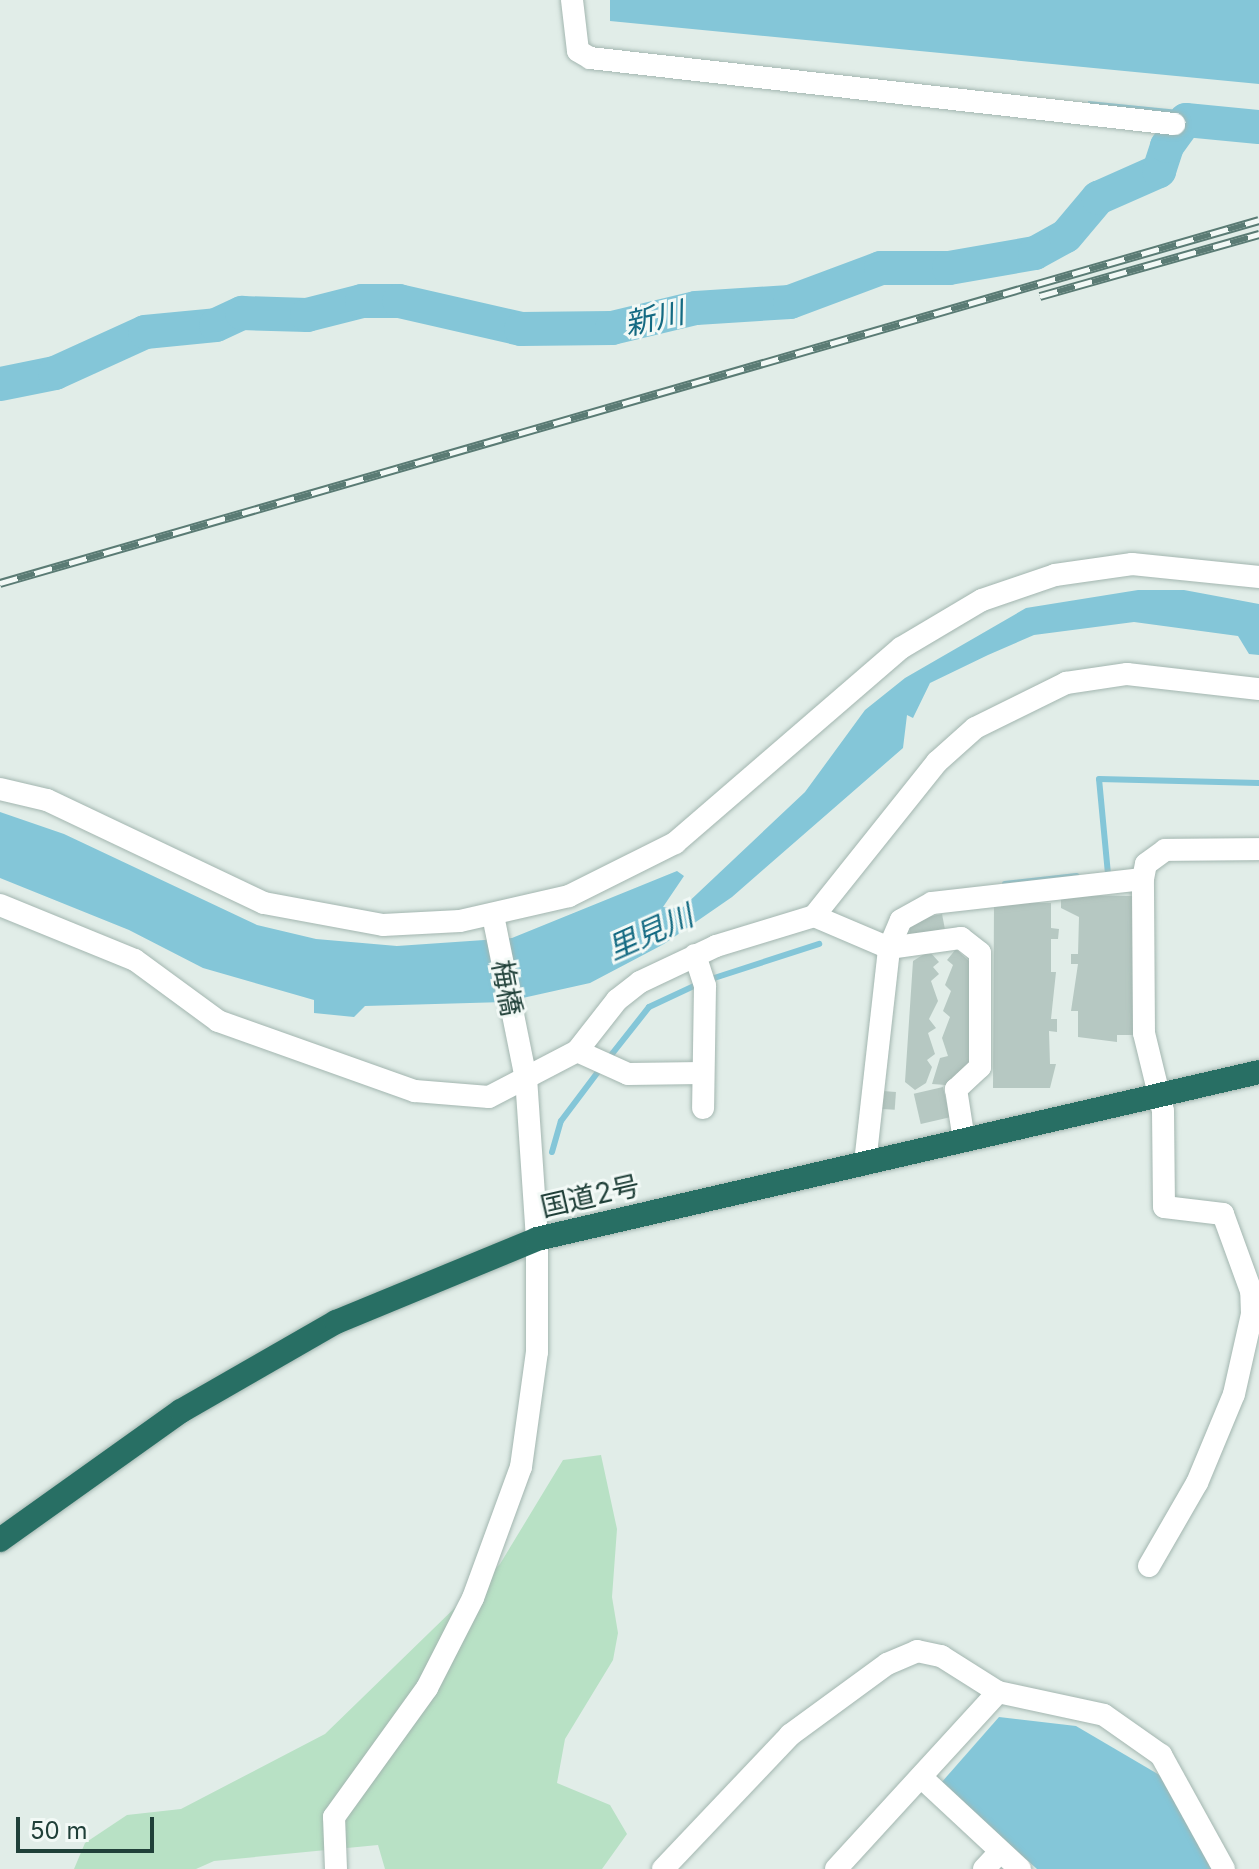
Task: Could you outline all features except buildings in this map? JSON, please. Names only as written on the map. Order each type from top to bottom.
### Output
[{"type":"highway","name":"国道2号","points":[[0,1540],[181,1411],[336,1322],[537,1239],[1259,1072]]},
{"type":"street","points":[[572,0],[578,51],[590,58],[1174,124]]},
{"type":"street","points":[[0,789],[47,800],[237,892],[305,914],[383,925],[494,919],[569,896],[675,843],[891,656],[982,600],[1055,575],[1132,564],[1259,577]]},
{"type":"street","points":[[0,905],[135,960],[218,1021],[415,1091],[489,1097],[524,1070],[577,1051],[617,1000],[701,972],[814,916],[937,762],[999,716],[1066,683],[1127,674],[1259,689]]},
{"type":"street","points":[[1149,1566],[1197,1483],[1228,1409],[1256,1314],[1251,1291],[1223,1214],[1164,1207],[1161,1095],[1144,1033],[1143,879],[1146,864],[1165,850],[1259,849]]},
{"type":"street","points":[[865,1163],[889,948],[901,920],[932,903],[1143,879]]},
{"type":"street","points":[[814,916],[889,948],[961,938],[980,953],[980,1067],[956,1089],[964,1140]]},
{"type":"street","name":"梅橋","points":[[336,1869],[334,1817],[427,1688],[473,1598],[521,1467],[537,1352],[537,1239],[524,1070],[494,919]]},
{"type":"street","points":[[701,972],[703,1108]]},
{"type":"street","points":[[577,1051],[603,1067],[702,1073]]},
{"type":"street","points":[[663,1869],[790,1735],[887,1664],[917,1651],[941,1656],[998,1692],[1104,1715],[1161,1755],[1224,1869]]},
{"type":"street","points":[[836,1869],[998,1692]]},
{"type":"street","points":[[921,1777],[1020,1869]]},
{"type":"street","points":[[984,1869],[1000,1852]]},
{"type":"green space","points":[[601,1455],[617,1529],[612,1597],[618,1633],[613,1660],[565,1739],[557,1783],[610,1805],[627,1834],[602,1869],[385,1869],[378,1845],[214,1861],[196,1869],[74,1869],[85,1843],[127,1815],[181,1809],[325,1734],[500,1564],[563,1460]]},
{"type":"water","points":[[610,0],[1259,0],[1259,84],[610,21]]},
{"type":"water","points":[[1088,101],[1259,118],[1259,135],[1089,108]]},
{"type":"water","name":"里見川","points":[[1138,590],[1184,590],[1259,604],[1259,655],[1249,654],[1238,636],[1134,622],[1034,635],[930,683],[913,718],[907,715],[903,748],[732,897],[664,944],[590,983],[505,1002],[365,1006],[354,1017],[314,1013],[314,1000],[203,968],[129,930],[0,878],[0,812],[64,834],[257,925],[316,939],[397,946],[512,938],[677,871],[684,876],[663,907],[681,909],[805,792],[865,710],[905,678],[1026,608]]},
{"type":"water","points":[[999,1717],[1076,1726],[1168,1780],[1214,1869],[1037,1869],[941,1783]]},
{"type":"waterway","name":"新川","points":[[0,384],[55,373],[145,332],[216,325],[242,313],[307,315],[362,301],[399,301],[521,329],[612,328],[696,308],[790,302],[881,268],[949,268],[1035,253],[1066,236],[1098,198],[1159,171],[1167,146],[1186,120],[1259,127]]},
{"type":"waterway","points":[[1108,874],[1099,779],[1259,783]]},
{"type":"waterway","points":[[1005,884],[1077,876]]},
{"type":"waterway","points":[[708,980],[819,944]]},
{"type":"waterway","points":[[608,1059],[649,1007],[698,984]]},
{"type":"waterway","points":[[552,1152],[561,1121],[601,1068]]},
{"type":"railway","points":[[0,583],[1259,220]]},
{"type":"railway","points":[[1040,296],[1259,234]]}]
